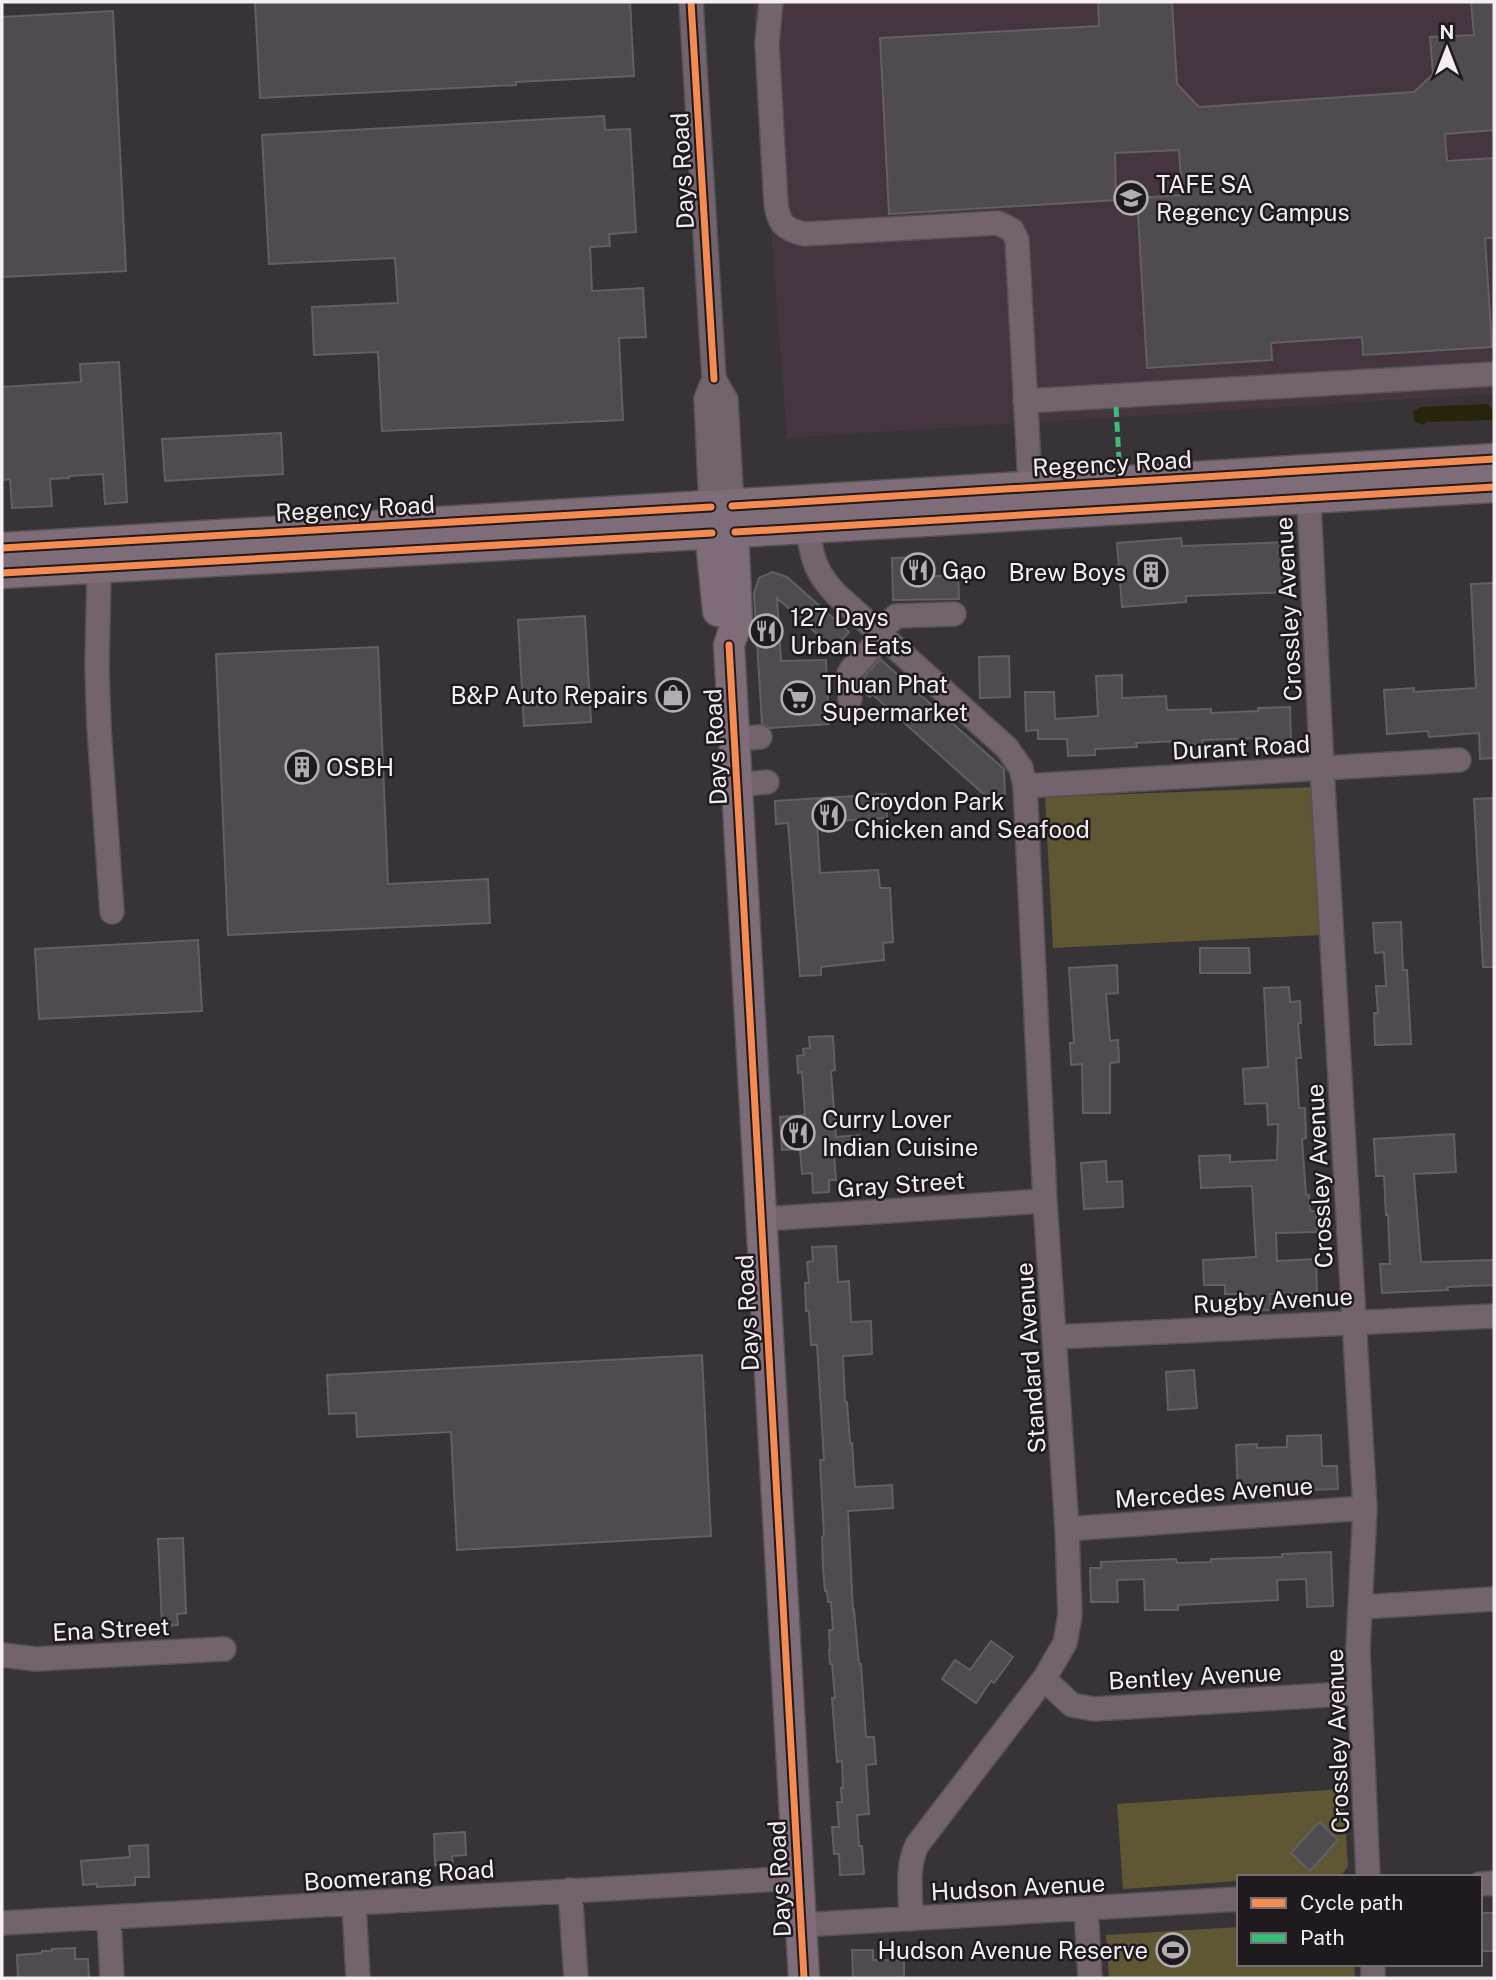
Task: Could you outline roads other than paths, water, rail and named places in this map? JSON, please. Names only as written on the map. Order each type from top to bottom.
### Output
[{"type":"main road","name":"Regency Road","points":[[1308,485],[1494,459]]},
{"type":"main road","name":"Regency Road","points":[[2,548],[722,519],[1308,485],[1494,487]]},
{"type":"main road","name":"Regency Road","points":[[2,573],[99,568],[722,519],[802,528],[1031,501]]},
{"type":"main road","name":"Days Road","points":[[722,519],[736,585],[737,621],[729,645]]},
{"type":"main road","name":"Days Road","points":[[722,519],[712,551],[720,626],[729,645],[747,738],[736,785],[804,1978]]},
{"type":"main road","points":[[736,585],[740,569],[762,545],[802,528]]},
{"type":"street","name":"Days Road","points":[[691,2],[714,379],[706,399],[722,519]]},
{"type":"street","points":[[771,2],[767,43],[779,220],[791,231],[804,234],[998,223],[1012,230],[1017,240],[1031,501]]},
{"type":"street","points":[[1025,401],[1494,374]]},
{"type":"street","name":"Crossley Avenue","points":[[1308,485],[1365,1508],[1358,1648],[1368,1875]]},
{"type":"street","points":[[802,528],[822,579],[881,634]]},
{"type":"street","points":[[99,568],[99,728],[112,912]]},
{"type":"street","points":[[850,698],[851,670],[896,616],[954,614]]},
{"type":"street","name":"Standard Avenue","points":[[881,634],[1007,748],[1021,768],[1025,786],[1045,1201],[1067,1529],[1070,1615],[1065,1643],[1044,1679],[917,1845],[911,1857],[909,1872],[911,1919]]},
{"type":"street","name":"Durant Road","points":[[1025,786],[1459,761]]},
{"type":"street","points":[[736,785],[767,782]]},
{"type":"street","name":"Gray Street","points":[[761,1219],[1045,1201]]},
{"type":"street","name":"Rugby Avenue","points":[[1055,1337],[1494,1316]]},
{"type":"street","name":"Mercedes Avenue","points":[[1067,1529],[1365,1508]]},
{"type":"street","points":[[1361,1607],[1494,1599]]},
{"type":"street","name":"Ena Street","points":[[2,1655],[36,1659],[224,1649]]},
{"type":"street","name":"Bentley Avenue","points":[[1044,1679],[1072,1705],[1094,1709],[1360,1693]]},
{"type":"street","name":"Boomerang Road","points":[[2,1923],[799,1878]]},
{"type":"street","points":[[570,1890],[576,1978]]},
{"type":"street","name":"Hudson Avenue","points":[[801,1925],[1237,1899]]},
{"type":"street","points":[[354,1904],[358,1978]]},
{"type":"street","points":[[1086,1909],[1090,1978]]},
{"type":"street","points":[[109,1918],[112,1978]]},
{"type":"place","name":"TAFE SA Regency Campus","points":[[1131,198]]},
{"type":"place","name":"Gạo","points":[[918,570]]},
{"type":"place","name":"Brew Boys","points":[[1151,572]]},
{"type":"place","name":"127 Days Urban Eats","points":[[766,631]]},
{"type":"place","name":"B&P Auto Repairs","points":[[673,695]]},
{"type":"place","name":"Thuan Phat Supermarket","points":[[798,698]]},
{"type":"place","name":"OSBH","points":[[302,767]]},
{"type":"place","name":"Croydon Park Chicken and Seafood","points":[[829,815]]},
{"type":"place","name":"Curry Lover Indian Cuisine","points":[[798,1133]]},
{"type":"place","name":"Hudson Avenue Reserve","points":[[1173,1950]]}]
